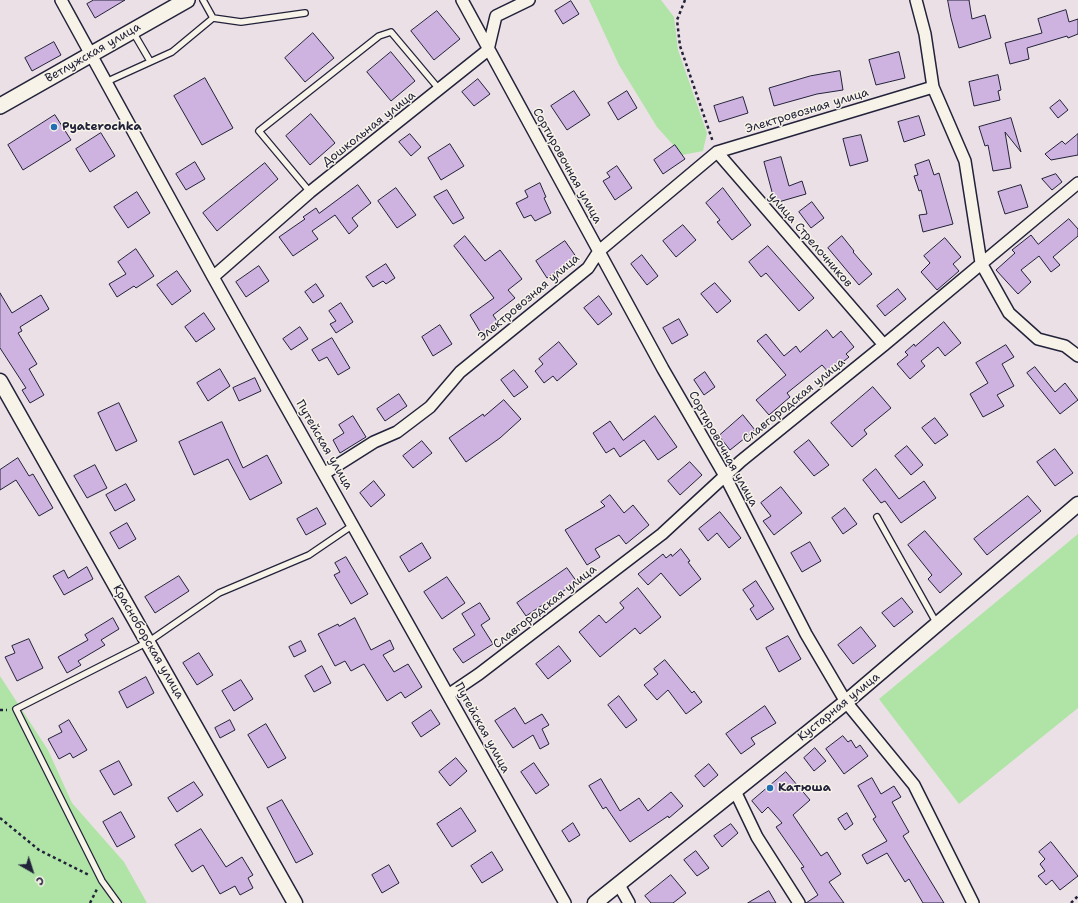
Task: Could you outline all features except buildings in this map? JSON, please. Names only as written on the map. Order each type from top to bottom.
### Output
[{"type":"main road","name":"Ветлужская улица","points":[[0,106],[187,0]]},
{"type":"street","name":"Путейская улица","points":[[61,0],[213,277],[325,473],[565,903]]},
{"type":"street","name":"Сортировочная улица","points":[[462,0],[663,369],[725,476],[806,634],[846,702],[914,785],[973,903]]},
{"type":"street","points":[[488,50],[496,16],[530,0]]},
{"type":"street","points":[[916,0],[925,34],[933,87],[965,161],[981,263],[1009,313],[1038,338],[1065,346],[1078,356]]},
{"type":"street","name":"Дошкольная улица","points":[[213,277],[310,192],[488,50]]},
{"type":"street","name":"Электровозная улица","points":[[325,473],[374,442],[397,432],[430,407],[460,372],[588,268],[599,251],[717,152],[933,87]]},
{"type":"street","name":"улица Стрелочников","points":[[717,152],[884,345]]},
{"type":"street","name":"Славгородская улица","points":[[448,695],[479,674],[662,534],[740,461],[884,345],[1078,182]]},
{"type":"street","name":"Красноборская улица","points":[[0,381],[295,903]]},
{"type":"street","name":"Кустарная улица","points":[[595,903],[846,702],[1078,504]]},
{"type":"street","points":[[735,792],[757,837],[798,903]]},
{"type":"street","points":[[619,885],[629,903]]},
{"type":"lane","points":[[203,0],[213,18]]},
{"type":"lane","points":[[106,82],[172,52],[213,18],[241,22],[305,13]]},
{"type":"lane","points":[[132,31],[150,61]]},
{"type":"lane","points":[[310,192],[259,131],[379,36],[390,32],[439,90]]},
{"type":"lane","points":[[877,517],[937,624]]},
{"type":"lane","points":[[118,903],[102,881],[16,709],[148,642],[219,593],[309,555],[354,525]]},
{"type":"path","points":[[685,0],[677,20],[680,46],[717,152]]},
{"type":"path","points":[[0,818],[39,850],[102,881],[90,903]]},
{"type":"path","points":[[1071,903],[1078,896]]},
{"type":"green space","points":[[589,0],[661,0],[674,17],[678,50],[707,133],[703,151],[682,155],[657,127],[619,65]]},
{"type":"green space","points":[[1078,534],[1078,708],[959,804],[879,699]]},
{"type":"green space","points":[[0,676],[48,750],[72,803],[124,862],[147,903],[0,903]]},
{"type":"place","name":"Pyaterochka","points":[[54,127]]},
{"type":"place","name":"Катюша","points":[[770,788]]}]
